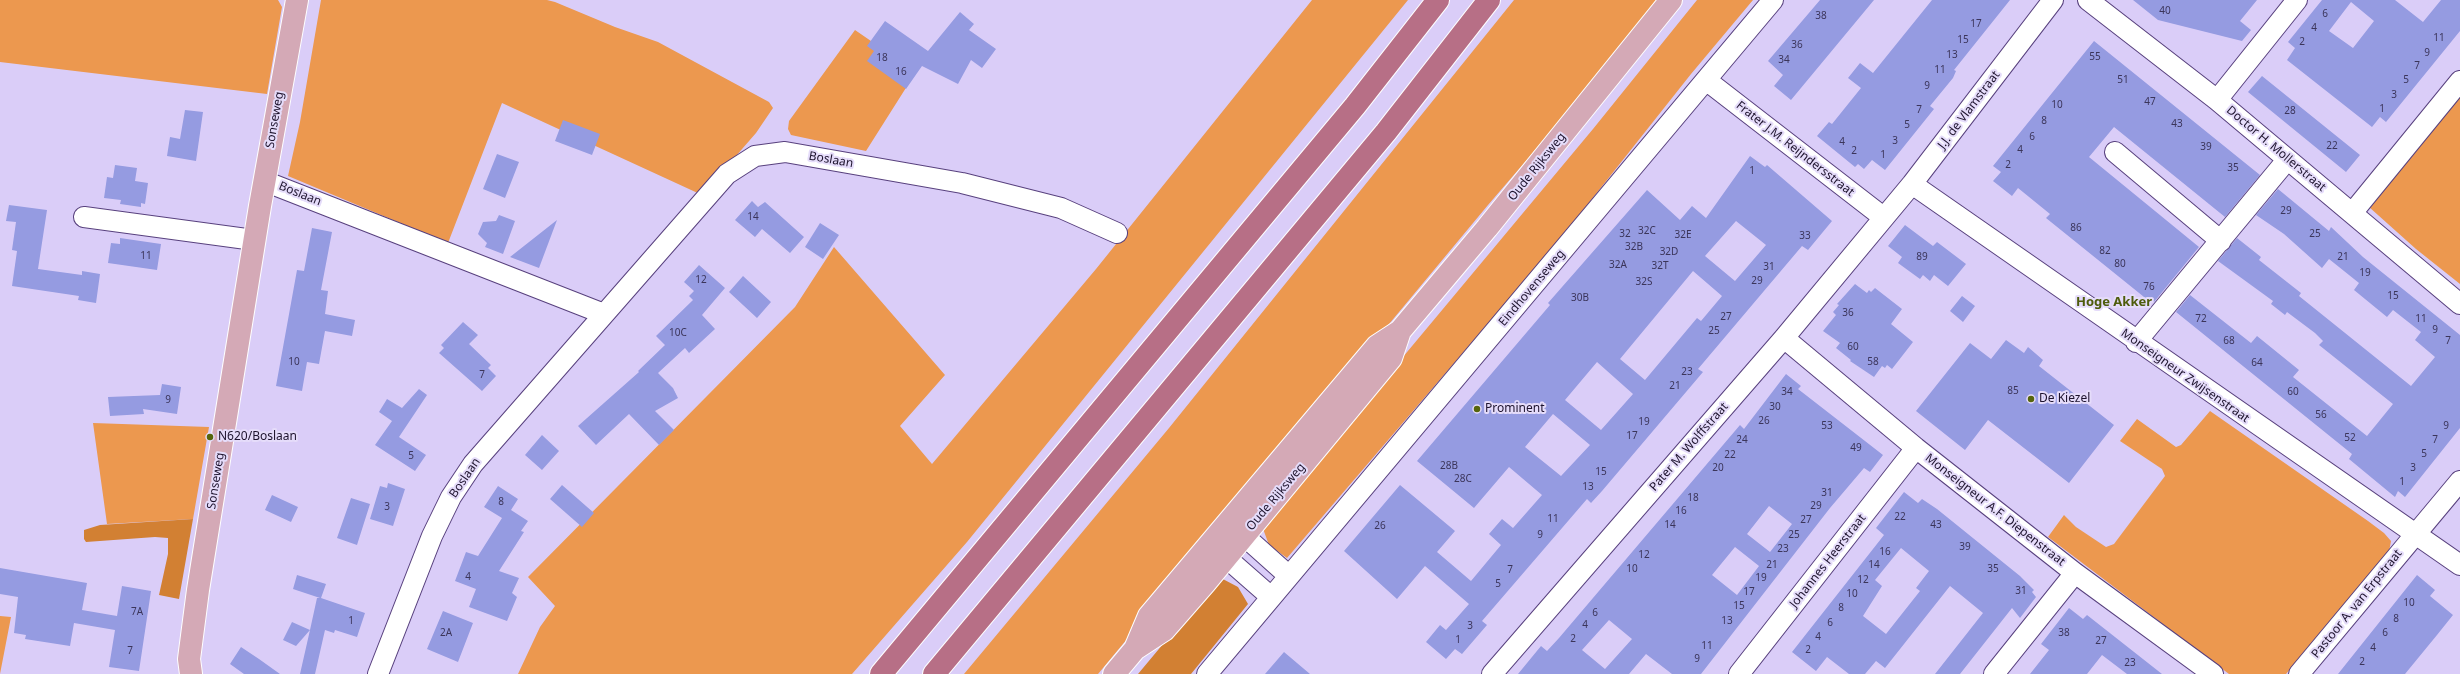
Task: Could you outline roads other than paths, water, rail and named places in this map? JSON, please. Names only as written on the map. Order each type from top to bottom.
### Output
[{"type":"highway","points":[[881,674],[1355,106],[1438,0]]},
{"type":"highway","points":[[934,674],[1386,132],[1489,0]]},
{"type":"main road","name":"Sonseweg","points":[[191,674],[189,659],[198,590],[254,240],[297,0]]},
{"type":"main road","name":"Oude Rijksweg","points":[[1114,674],[1135,649],[1149,616],[1218,550],[1391,358],[1400,331],[1487,228],[1671,0]]},
{"type":"street","name":"Eindhovenseweg","points":[[1206,674],[1773,0]]},
{"type":"street","name":"J.J. de Vlamstraat","points":[[1883,217],[1912,184],[2053,0]]},
{"type":"street","name":"Doctor H. Mollerstraat","points":[[2088,0],[2217,100],[2287,160],[2353,212],[2460,304]]},
{"type":"street","points":[[2217,100],[2297,0]]},
{"type":"street","name":"Frater J.M. Reijndersstraat","points":[[1706,80],[1883,217]]},
{"type":"street","points":[[2353,212],[2460,81]]},
{"type":"street","name":"Boslaan","points":[[378,674],[432,536],[451,497],[473,464],[727,174],[755,156],[785,152],[962,183],[1061,208],[1117,233]]},
{"type":"street","points":[[2115,152],[2221,241]]},
{"type":"street","points":[[2136,342],[2287,160]]},
{"type":"street","name":"Boslaan","points":[[264,181],[604,314]]},
{"type":"street","name":"Monseigneur Zwijsenstraat","points":[[1912,184],[2136,342],[2415,533],[2460,566]]},
{"type":"street","points":[[84,217],[254,240]]},
{"type":"street","name":"Pater M. Wolffstraat","points":[[1492,674],[1784,338],[1883,217]]},
{"type":"street","name":"Monseigneur A.F. Diepenstraat","points":[[1784,338],[1916,448],[2075,573],[2213,674]]},
{"type":"street","name":"Johannes Heerstraat","points":[[1739,674],[1916,448]]},
{"type":"street","name":"Pastoor A. van Erpstraat","points":[[2299,674],[2415,533],[2460,481]]},
{"type":"street","points":[[1236,529],[1290,576]]},
{"type":"street","points":[[1218,550],[1271,598]]},
{"type":"street","points":[[1994,674],[2075,573]]},
{"type":"place","name":"De Kiezel","points":[[2031,399]]},
{"type":"place","name":"Prominent","points":[[1477,409]]},
{"type":"place","name":"N620/Boslaan","points":[[210,437]]},
{"type":"district","name":"Hoge Akker","points":[[2114,302]]}]
